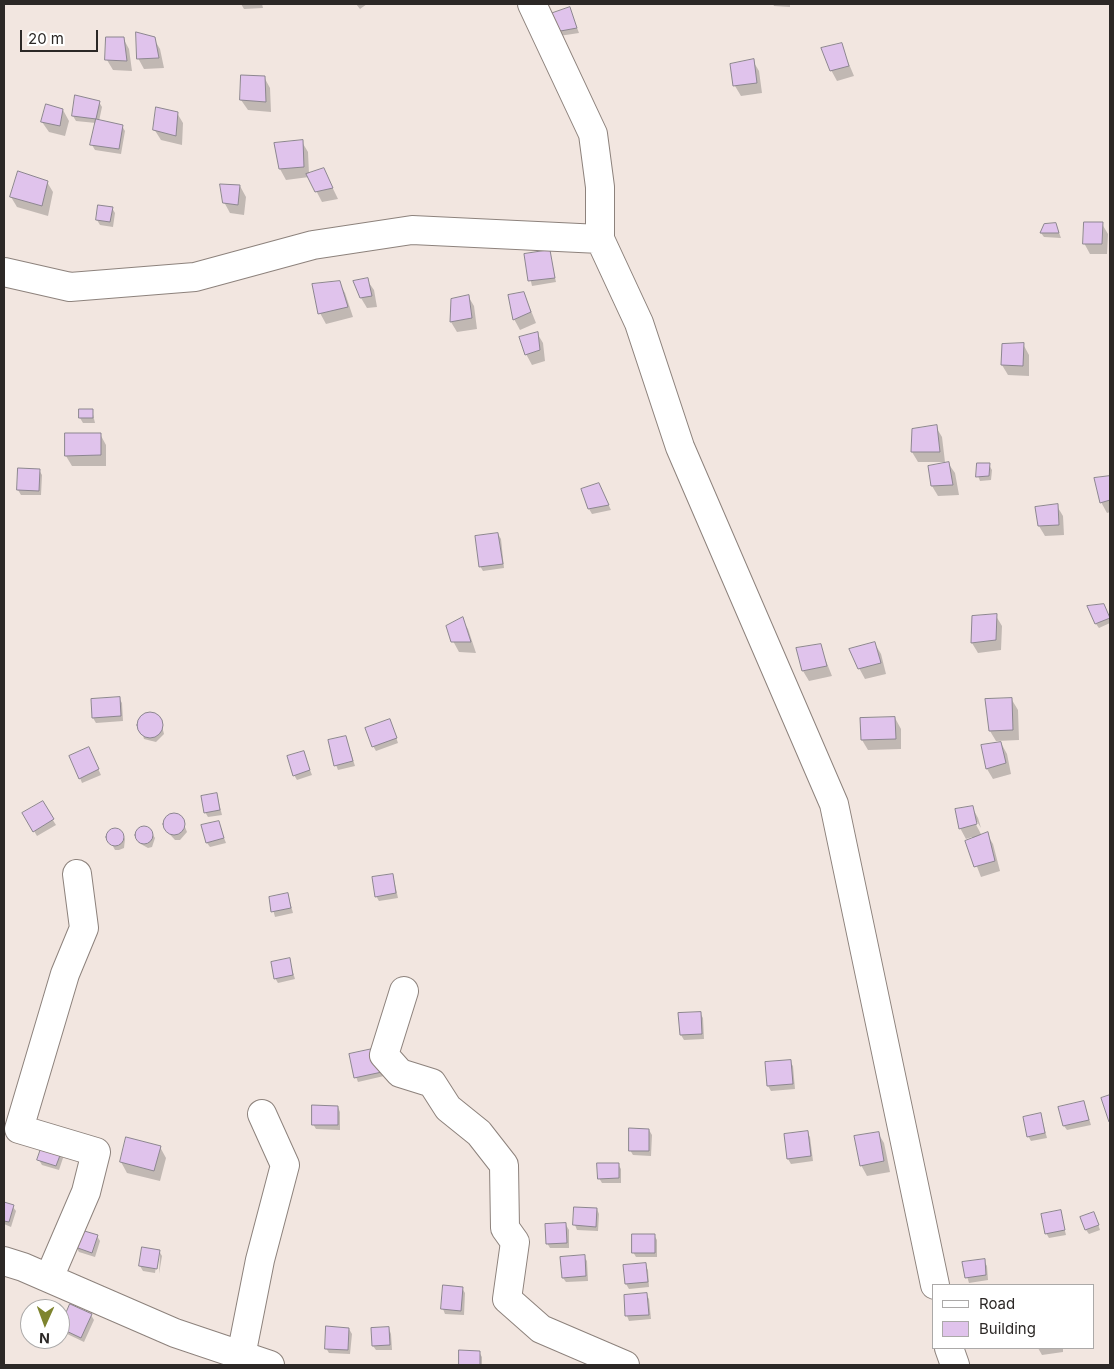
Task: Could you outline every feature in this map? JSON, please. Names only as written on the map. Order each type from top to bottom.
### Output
[{"type":"street","points":[[532,4],[592,134],[600,187],[600,239],[639,323],[680,447],[834,804],[935,1284]]},
{"type":"street","points":[[4,272],[70,287],[195,276],[313,245],[412,230],[600,239]]},
{"type":"street","points":[[49,1278],[86,1192],[96,1152],[19,1129],[65,974],[84,928],[77,874]]},
{"type":"street","points":[[404,991],[384,1055],[400,1073],[432,1083],[448,1108],[479,1132],[504,1165],[505,1228],[515,1242],[507,1299],[541,1329],[625,1365]]},
{"type":"street","points":[[241,1356],[260,1260],[285,1166],[262,1114]]},
{"type":"street","points":[[4,1261],[49,1278],[158,1326],[201,1355],[241,1356],[270,1365]]},
{"type":"building","points":[[570,7],[577,28],[555,32],[550,14]]},
{"type":"building","points":[[136,32],[155,37],[159,58],[137,59]]},
{"type":"building","points":[[106,37],[124,37],[127,61],[105,60]]},
{"type":"building","points":[[842,43],[849,66],[830,71],[821,48]]},
{"type":"building","points":[[754,59],[757,83],[733,86],[730,64]]},
{"type":"building","points":[[241,75],[265,76],[266,102],[240,100]]},
{"type":"building","points":[[75,95],[100,101],[96,119],[72,116]]},
{"type":"building","points":[[46,104],[63,109],[60,126],[41,122]]},
{"type":"building","points":[[156,107],[178,112],[176,136],[153,130]]},
{"type":"building","points":[[96,119],[123,125],[119,149],[90,145]]},
{"type":"building","points":[[303,140],[304,167],[279,169],[274,143]]},
{"type":"building","points":[[324,168],[333,188],[315,192],[306,174]]},
{"type":"building","points":[[18,171],[48,181],[42,206],[10,197]]},
{"type":"building","points":[[220,184],[240,185],[238,205],[223,203]]},
{"type":"building","points":[[98,205],[113,207],[110,222],[96,220]]},
{"type":"building","points":[[1084,222],[1103,222],[1102,244],[1083,244]]},
{"type":"building","points":[[1056,223],[1059,233],[1040,233],[1044,224]]},
{"type":"building","points":[[550,250],[555,278],[528,281],[524,254]]},
{"type":"building","points":[[368,278],[372,296],[360,298],[353,281]]},
{"type":"building","points":[[340,281],[348,307],[318,314],[312,284]]},
{"type":"building","points":[[524,292],[531,312],[513,320],[508,295]]},
{"type":"building","points":[[469,295],[472,318],[450,322],[451,299]]},
{"type":"building","points":[[538,332],[540,350],[525,355],[519,337]]},
{"type":"building","points":[[1024,343],[1023,366],[1001,365],[1002,344]]},
{"type":"building","points":[[79,409],[93,409],[93,418],[79,418]]},
{"type":"building","points":[[937,425],[940,452],[911,452],[912,429]]},
{"type":"building","points":[[65,433],[101,433],[101,455],[65,456]]},
{"type":"building","points":[[949,462],[953,485],[931,486],[928,466]]},
{"type":"building","points":[[977,463],[990,463],[989,476],[976,477]]},
{"type":"building","points":[[18,468],[40,469],[39,491],[17,490]]},
{"type":"building","points":[[1110,476],[1110,500],[1100,503],[1094,478]]},
{"type":"building","points":[[599,483],[609,505],[588,509],[581,489]]},
{"type":"building","points":[[1058,504],[1059,525],[1038,526],[1035,507]]},
{"type":"building","points":[[498,533],[503,564],[479,567],[475,536]]},
{"type":"building","points":[[1104,604],[1110,618],[1095,624],[1087,606]]},
{"type":"building","points":[[997,614],[996,640],[971,643],[972,616]]},
{"type":"building","points":[[463,617],[471,642],[451,642],[446,626]]},
{"type":"building","points":[[875,642],[881,663],[858,669],[849,649]]},
{"type":"building","points":[[821,644],[827,666],[802,671],[796,648]]},
{"type":"building","points":[[120,697],[121,716],[92,718],[91,699]]},
{"type":"building","points":[[1012,698],[1013,730],[989,731],[985,699]]},
{"type":"building","points":[[150,712],[159,716],[163,725],[159,734],[150,738],[141,734],[137,725],[141,716]]},
{"type":"building","points":[[895,717],[896,739],[861,740],[860,718]]},
{"type":"building","points":[[390,719],[397,738],[372,747],[365,728]]},
{"type":"building","points":[[346,736],[353,761],[334,766],[328,740]]},
{"type":"building","points":[[1001,742],[1006,763],[986,769],[981,745]]},
{"type":"building","points":[[89,747],[99,769],[79,779],[69,756]]},
{"type":"building","points":[[304,751],[310,770],[293,776],[287,756]]},
{"type":"building","points":[[217,793],[220,810],[204,813],[201,796]]},
{"type":"building","points":[[43,801],[54,819],[33,832],[22,813]]},
{"type":"building","points":[[973,806],[977,824],[959,829],[955,809]]},
{"type":"building","points":[[174,813],[182,816],[185,824],[182,832],[174,835],[166,832],[163,824],[166,816]]},
{"type":"building","points":[[219,821],[224,838],[206,843],[201,825]]},
{"type":"building","points":[[144,826],[150,829],[153,835],[150,841],[144,844],[138,841],[135,835],[138,829]]},
{"type":"building","points":[[115,828],[121,831],[124,837],[121,843],[115,846],[109,843],[106,837],[109,831]]},
{"type":"building","points":[[988,832],[995,861],[974,867],[965,841]]},
{"type":"building","points":[[393,874],[396,893],[375,897],[372,877]]},
{"type":"building","points":[[288,893],[291,908],[271,912],[269,897]]},
{"type":"building","points":[[290,958],[293,975],[274,979],[271,962]]},
{"type":"building","points":[[701,1012],[702,1034],[680,1035],[678,1013]]},
{"type":"building","points":[[377,1048],[382,1072],[354,1078],[349,1054]]},
{"type":"building","points":[[791,1060],[793,1084],[767,1086],[765,1062]]},
{"type":"building","points":[[1110,1095],[1110,1121],[1109,1122],[1101,1098]]},
{"type":"building","points":[[1084,1101],[1089,1120],[1063,1126],[1058,1107]]},
{"type":"building","points":[[312,1105],[338,1106],[338,1125],[312,1125]]},
{"type":"building","points":[[1041,1113],[1045,1133],[1027,1137],[1023,1117]]},
{"type":"building","points":[[629,1128],[649,1129],[649,1151],[629,1151]]},
{"type":"building","points":[[808,1131],[811,1156],[787,1159],[784,1134]]},
{"type":"building","points":[[879,1132],[884,1161],[860,1166],[854,1136]]},
{"type":"building","points":[[126,1137],[161,1146],[154,1171],[120,1162]]},
{"type":"building","points":[[43,1143],[62,1150],[56,1166],[37,1160]]},
{"type":"building","points":[[597,1163],[619,1163],[619,1178],[598,1179]]},
{"type":"building","points":[[4,1202],[14,1205],[9,1222],[4,1221]]},
{"type":"building","points":[[574,1207],[597,1208],[596,1227],[573,1225]]},
{"type":"building","points":[[1061,1210],[1065,1230],[1045,1234],[1041,1214]]},
{"type":"building","points":[[1094,1212],[1099,1225],[1085,1230],[1080,1217]]},
{"type":"building","points":[[566,1223],[567,1243],[546,1244],[545,1224]]},
{"type":"building","points":[[81,1230],[98,1235],[92,1253],[75,1247]]},
{"type":"building","points":[[632,1234],[655,1234],[655,1253],[632,1253]]},
{"type":"building","points":[[142,1247],[160,1250],[157,1269],[139,1266]]},
{"type":"building","points":[[585,1255],[586,1276],[562,1278],[560,1257]]},
{"type":"building","points":[[985,1259],[986,1275],[965,1278],[962,1262]]},
{"type":"building","points":[[646,1263],[648,1282],[625,1284],[623,1265]]},
{"type":"building","points":[[443,1285],[463,1287],[461,1311],[441,1309]]},
{"type":"building","points":[[647,1293],[649,1315],[625,1316],[624,1295]]},
{"type":"building","points":[[70,1304],[92,1314],[81,1338],[70,1333]]},
{"type":"building","points":[[326,1326],[349,1328],[348,1350],[325,1349]]},
{"type":"building","points":[[389,1327],[390,1345],[372,1346],[371,1328]]},
{"type":"building","points":[[459,1350],[480,1351],[480,1365],[459,1365]]}]
